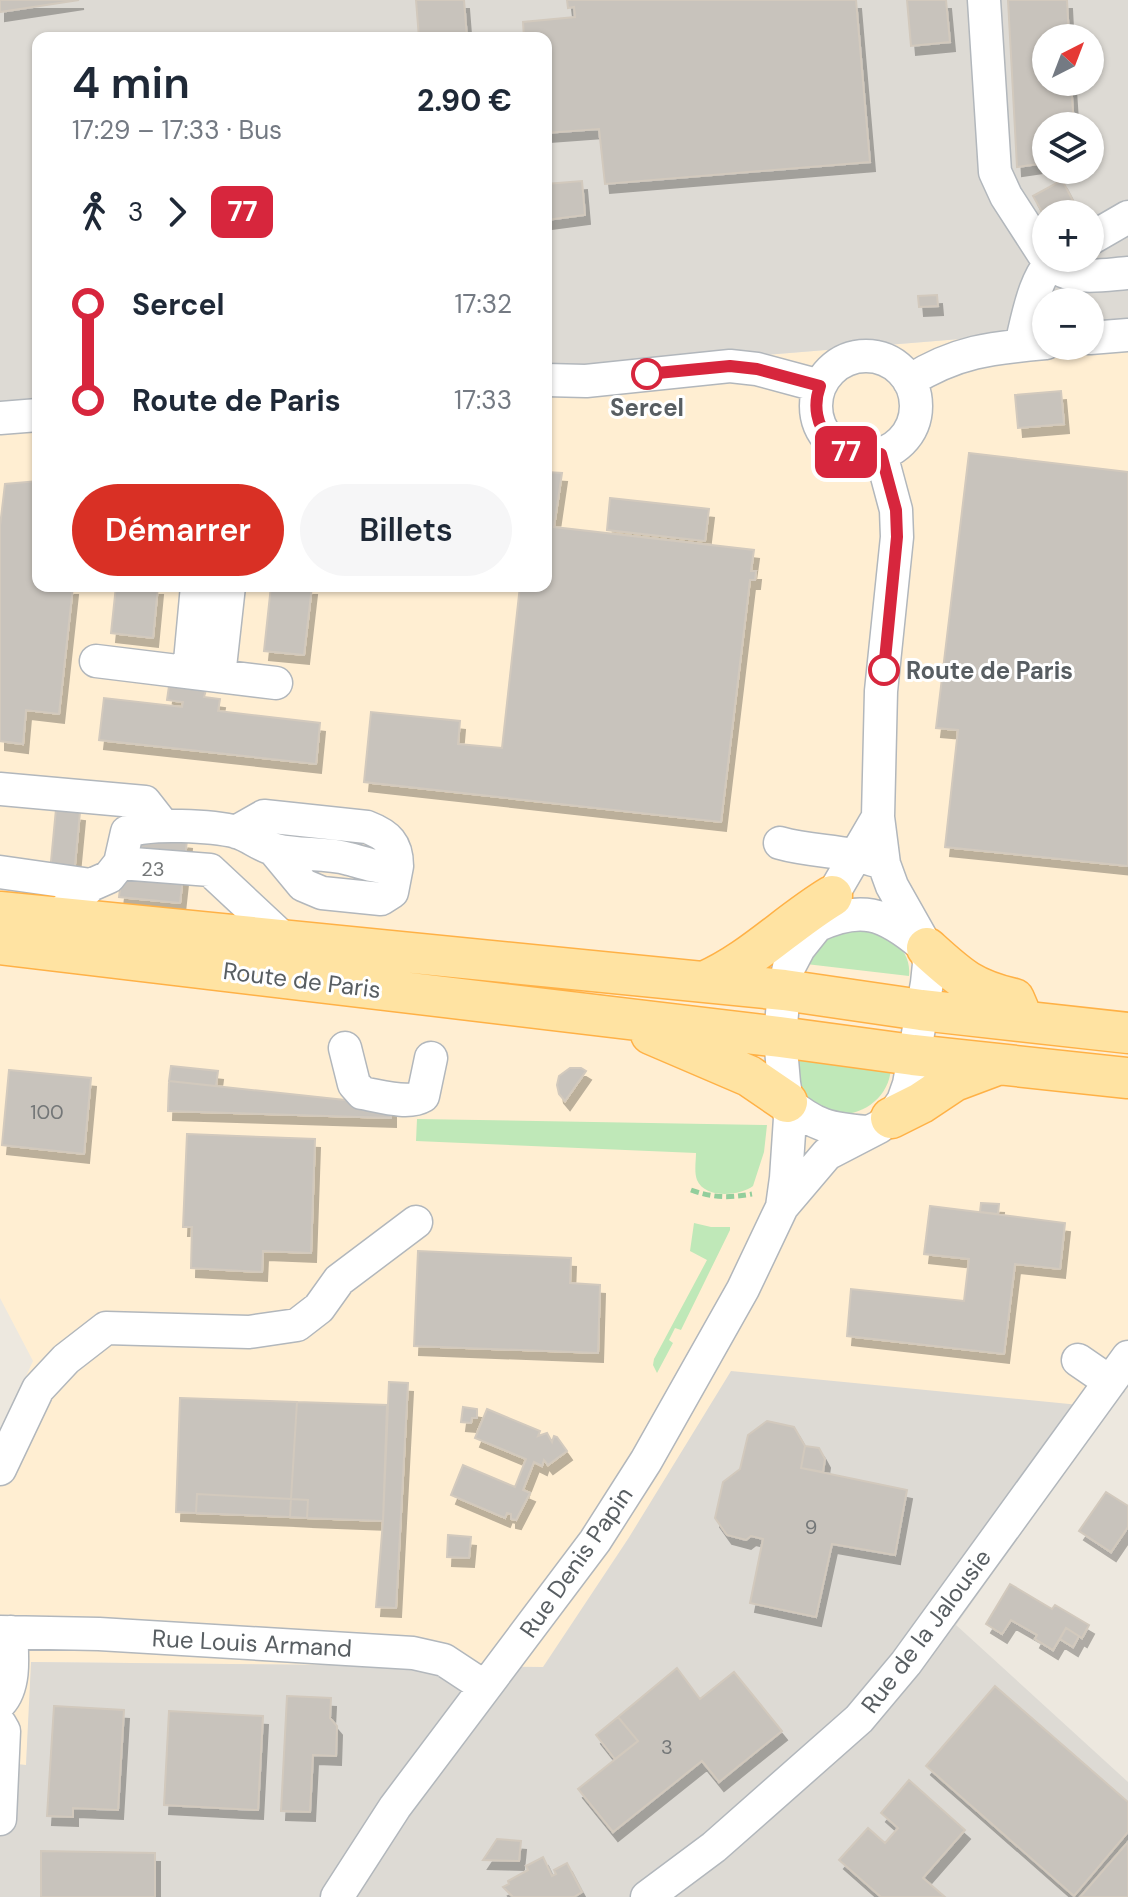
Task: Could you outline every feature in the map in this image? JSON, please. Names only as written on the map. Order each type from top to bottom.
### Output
[{"type":"main road","points":[[704,982],[756,953],[810,909],[824,911]]},
{"type":"main road","name":"Route de Paris","points":[[0,912],[784,990],[921,1010],[1128,1033]]},
{"type":"main road","name":"Route de Paris","points":[[0,944],[913,1055],[1128,1078]]},
{"type":"main road","points":[[927,948],[984,992],[1014,999],[1023,1020]]},
{"type":"main road","points":[[619,1019],[749,1076],[787,1102]]},
{"type":"main road","points":[[878,1125],[921,1103],[954,1081],[999,1065]]},
{"type":"street","points":[[984,0],[995,172],[1006,196],[1032,233]]},
{"type":"street","points":[[1104,231],[1128,217]]},
{"type":"street","points":[[1070,272],[1077,277],[1128,273]]},
{"type":"street","points":[[1104,337],[1128,335]]},
{"type":"street","points":[[909,381],[938,363],[985,348],[1032,344]]},
{"type":"street","points":[[863,356],[881,358],[894,365],[909,381],[916,401],[912,425],[902,441],[881,454],[852,454],[831,442],[822,429],[817,414],[820,386],[839,365],[863,356]]},
{"type":"street","points":[[552,380],[586,381],[730,366],[757,369],[820,386]]},
{"type":"street","points":[[0,418],[32,415]]},
{"type":"street","points":[[782,1207],[791,1137],[780,1037],[789,967],[824,911],[870,859],[878,817],[881,691],[897,537],[896,510],[881,454]]},
{"type":"street","points":[[197,592],[204,674]]},
{"type":"street","points":[[204,674],[227,592]]},
{"type":"street","points":[[96,661],[276,683]]},
{"type":"street","points":[[0,789],[145,802],[163,825]]},
{"type":"street","points":[[56,918],[91,885],[109,877],[120,863],[127,832],[163,825],[236,832],[274,850],[348,858],[376,867],[397,866],[393,843],[383,833],[367,827],[264,816],[236,832]]},
{"type":"street","points":[[780,843],[800,849],[870,859],[892,886],[927,948],[929,964],[909,1084],[903,1101],[878,1125],[827,1154],[782,1207]]},
{"type":"street","points":[[120,863],[210,870],[286,941]]},
{"type":"street","points":[[0,872],[91,885]]},
{"type":"street","points":[[824,911],[836,917],[853,913],[890,920],[927,948]]},
{"type":"street","points":[[345,1048],[354,1084],[362,1093],[401,1099],[416,1100],[423,1096],[431,1058]]},
{"type":"street","points":[[787,1102],[815,1123],[828,1128],[878,1125]]},
{"type":"street","name":"Rue Denis Papin","points":[[337,1897],[395,1807],[595,1541],[646,1461],[743,1289],[782,1207]]},
{"type":"street","points":[[0,1469],[38,1389],[66,1359],[106,1328],[249,1332],[297,1325],[319,1308],[339,1280],[416,1222]]},
{"type":"street","points":[[1078,1360],[1119,1370]]},
{"type":"street","name":"Rue de la Jalousie","points":[[647,1897],[714,1847],[859,1719],[906,1663],[1119,1370]]},
{"type":"street","points":[[0,1703],[4,1699],[13,1665],[6,1632]]},
{"type":"street","name":"Rue Louis Armand","points":[[6,1632],[99,1634],[413,1653],[444,1660],[485,1687]]},
{"type":"street","points":[[0,1724],[4,1731],[0,1819]]},
{"type":"path","points":[[691,1190],[724,1197],[752,1194]]},
{"type":"shaded area","points":[[0,0],[1128,0],[1128,325],[1104,328],[1104,288],[1032,288],[1032,333],[552,373],[552,32],[32,32],[32,413],[0,416]]},
{"type":"shaded area","points":[[1128,325],[1128,1383],[1110,1408],[628,1539],[544,1667],[32,1662],[26,1766],[0,1762],[0,1433],[33,1361],[0,1298],[0,416],[32,413],[32,592],[552,592],[552,373],[1032,333],[1032,360],[1104,360],[1104,338]]},
{"type":"shaded area","points":[[731,1371],[1110,1408],[956,1625],[1128,1782],[1128,1897],[0,1897],[0,1762],[26,1765],[31,1662],[543,1667],[628,1539]]},
{"type":"green space","points":[[863,923],[902,949],[909,966],[909,976],[806,964],[819,941]]},
{"type":"green space","points":[[797,1057],[891,1068],[887,1084],[878,1098],[852,1113],[837,1114],[823,1111],[810,1102],[800,1085]]},
{"type":"green space","points":[[417,1119],[767,1125],[764,1152],[753,1186],[740,1192],[723,1194],[707,1190],[697,1180],[696,1153],[416,1141]]},
{"type":"green space","points":[[694,1223],[730,1227],[730,1230],[681,1330],[675,1328],[669,1340],[673,1343],[657,1373],[654,1359],[707,1260],[690,1251]]},
{"type":"building","points":[[0,0],[79,0],[0,12]]},
{"type":"building","points":[[416,0],[464,0],[467,32],[419,32]]},
{"type":"building","points":[[567,0],[856,0],[870,162],[605,184],[599,129],[552,133],[552,32],[524,32],[523,22],[575,17],[574,7],[568,8]]},
{"type":"building","points":[[907,0],[946,0],[950,42],[911,46]]},
{"type":"building","points":[[1008,0],[1067,0],[1068,24],[1032,24],[1032,96],[1072,96],[1073,112],[1032,112],[1032,165],[1017,167]]},
{"type":"building","points":[[582,181],[585,215],[552,219],[552,184]]},
{"type":"building","points":[[1055,184],[1064,184],[1073,200],[1035,200],[1033,196]]},
{"type":"building","points":[[937,295],[938,306],[919,307],[918,296]]},
{"type":"building","points":[[1061,391],[1064,424],[1018,428],[1015,395]]},
{"type":"building","points":[[969,453],[1128,472],[1128,866],[945,847],[958,730],[936,728]]},
{"type":"building","points":[[552,472],[562,473],[554,527],[754,550],[751,571],[756,571],[755,580],[750,580],[721,822],[364,782],[371,712],[460,721],[458,744],[502,748],[519,592],[552,592]]},
{"type":"building","points":[[32,482],[32,592],[72,592],[59,714],[26,710],[23,744],[0,741],[0,526],[5,484]]},
{"type":"building","points":[[610,498],[709,509],[705,541],[607,530]]},
{"type":"building","points":[[115,592],[157,592],[153,638],[111,633]]},
{"type":"building","points":[[270,592],[311,592],[304,655],[264,651]]},
{"type":"building","points":[[169,686],[206,690],[204,697],[220,699],[218,711],[320,723],[316,764],[99,740],[104,698],[182,707],[183,702],[167,700]]},
{"type":"building","points":[[56,809],[80,812],[74,875],[50,872]]},
{"type":"building","points":[[127,833],[187,840],[180,903],[119,897]]},
{"type":"building","points":[[171,1066],[218,1071],[216,1086],[169,1081]]},
{"type":"building","points":[[570,1068],[586,1071],[565,1101],[557,1085],[559,1076]]},
{"type":"building","points":[[9,1070],[91,1078],[84,1154],[2,1145]]},
{"type":"building","points":[[169,1081],[391,1105],[391,1118],[168,1111]]},
{"type":"building","points":[[187,1134],[315,1139],[311,1253],[263,1251],[262,1272],[191,1268],[192,1227],[183,1227]]},
{"type":"building","points":[[981,1203],[999,1204],[998,1214],[980,1212]]},
{"type":"building","points":[[930,1206],[1065,1223],[1060,1269],[1015,1264],[1004,1354],[847,1336],[851,1289],[964,1301],[969,1259],[924,1254]]},
{"type":"building","points":[[418,1251],[571,1258],[570,1283],[600,1285],[598,1353],[414,1346]]},
{"type":"building","points":[[389,1382],[408,1383],[396,1608],[376,1607]]},
{"type":"building","points":[[180,1398],[297,1402],[291,1499],[197,1494],[196,1513],[176,1512]]},
{"type":"building","points":[[297,1402],[387,1405],[383,1521],[307,1518],[308,1500],[291,1499]]},
{"type":"building","points":[[463,1407],[477,1409],[477,1418],[472,1418],[471,1423],[461,1422]]},
{"type":"building","points":[[487,1409],[540,1431],[538,1436],[547,1433],[552,1442],[554,1436],[557,1437],[567,1451],[548,1465],[544,1460],[542,1466],[534,1462],[523,1490],[530,1493],[516,1520],[511,1519],[511,1514],[507,1513],[505,1518],[451,1495],[463,1465],[515,1487],[526,1459],[475,1438]]},
{"type":"building","points":[[767,1421],[794,1427],[805,1446],[801,1468],[907,1490],[895,1555],[832,1544],[816,1617],[750,1603],[763,1539],[751,1536],[746,1540],[727,1535],[715,1518],[723,1482],[740,1469],[748,1435]]},
{"type":"building","points":[[805,1446],[819,1448],[825,1459],[823,1472],[801,1468]]},
{"type":"building","points":[[1106,1492],[1128,1506],[1128,1527],[1111,1552],[1079,1531]]},
{"type":"building","points":[[197,1494],[291,1499],[290,1517],[196,1513]]},
{"type":"building","points":[[291,1499],[308,1500],[307,1518],[290,1517]]},
{"type":"building","points":[[448,1535],[471,1537],[469,1558],[447,1557]]},
{"type":"building","points":[[1010,1584],[1052,1609],[1055,1605],[1089,1625],[1082,1638],[1066,1628],[1053,1650],[1035,1639],[1037,1635],[1011,1620],[1002,1634],[986,1624]]},
{"type":"building","points":[[1066,1628],[1079,1636],[1073,1647],[1060,1639]]},
{"type":"building","points":[[677,1668],[700,1699],[734,1672],[782,1731],[719,1782],[702,1761],[613,1832],[578,1789],[638,1741],[618,1717]]},
{"type":"building","points":[[995,1686],[1128,1802],[1128,1832],[1074,1896],[926,1766]]},
{"type":"building","points":[[287,1696],[331,1698],[330,1718],[337,1726],[336,1756],[313,1755],[310,1812],[281,1811]]},
{"type":"building","points":[[54,1706],[124,1710],[118,1810],[73,1808],[73,1817],[47,1816]]},
{"type":"building","points":[[169,1711],[263,1716],[258,1810],[164,1805]]},
{"type":"building","points":[[618,1717],[638,1741],[615,1759],[596,1735]]},
{"type":"building","points":[[909,1780],[965,1830],[923,1878],[945,1897],[881,1897],[839,1860],[868,1828],[885,1843],[898,1828],[881,1813]]},
{"type":"building","points":[[497,1839],[521,1841],[519,1861],[483,1860]]},
{"type":"building","points":[[1128,1842],[1128,1897],[1080,1897]]},
{"type":"building","points":[[41,1851],[155,1853],[155,1897],[41,1897]]},
{"type":"building","points":[[543,1857],[552,1876],[556,1874],[554,1870],[567,1863],[582,1892],[574,1897],[513,1897],[503,1887],[528,1870],[526,1866]]},
{"type":"bus line","name":"77","points":[[647,374],[730,366],[781,374],[820,386],[817,414],[831,442],[852,454],[881,454],[896,510],[897,537],[884,670]]},
{"type":"place","name":"Sercel","points":[[647,374]]},
{"type":"place","name":"Route de Paris","points":[[884,670]]}]
